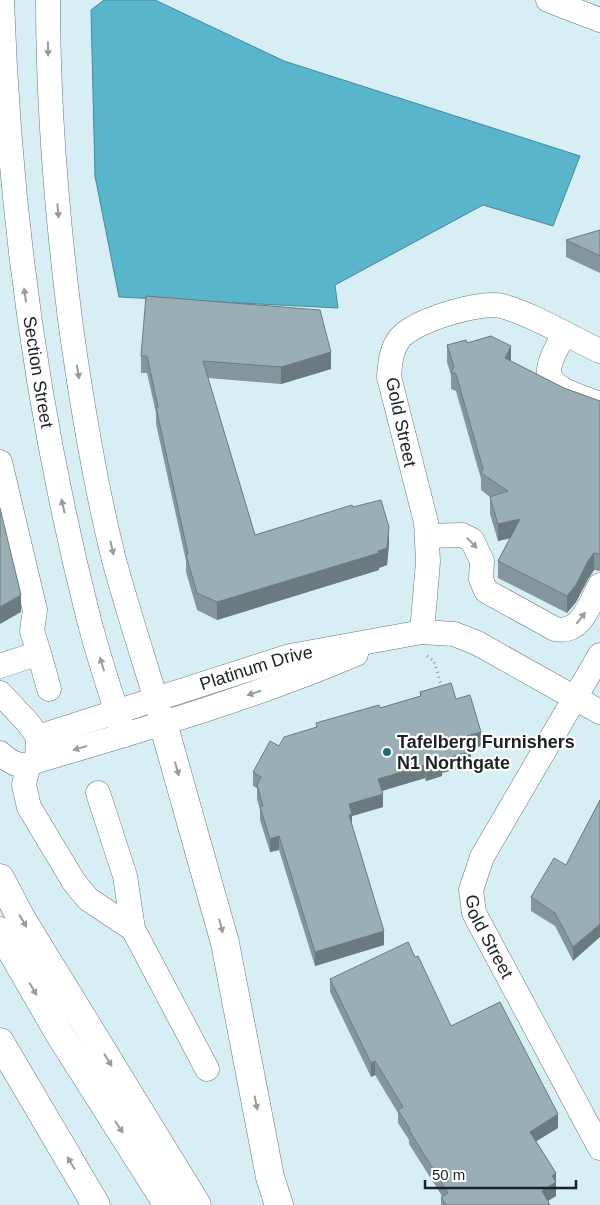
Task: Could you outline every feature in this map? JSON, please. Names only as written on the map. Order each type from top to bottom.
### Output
[{"type":"highway","points":[[159,711],[226,943],[270,1177],[279,1205]]},
{"type":"highway","points":[[0,878],[21,918],[197,1205]]},
{"type":"highway","points":[[0,931],[60,1035],[168,1205]]},
{"type":"highway","points":[[0,1042],[40,1113],[96,1205]]},
{"type":"highway","points":[[0,1065],[40,1113]]},
{"type":"street","name":"Section Street","points":[[2,0],[12,184],[42,402],[89,620],[124,735]]},
{"type":"street","points":[[48,0],[51,120],[62,259],[76,365],[94,466],[114,559],[159,711]]},
{"type":"street","points":[[548,0],[600,20]]},
{"type":"street","name":"Gold Street","points":[[414,640],[428,562],[427,536],[426,522],[388,377],[392,354],[401,337],[422,323],[481,306],[501,306],[600,351]]},
{"type":"street","points":[[564,334],[549,370],[551,379],[558,386],[600,404]]},
{"type":"street","points":[[0,462],[35,610],[32,631],[49,689]]},
{"type":"street","points":[[427,536],[462,535],[472,540],[482,561],[481,579],[486,592],[555,629],[562,630],[580,622],[600,586]]},
{"type":"street","name":"Platinum Drive","points":[[38,736],[67,729],[116,711],[159,711],[300,678],[414,640],[454,634],[477,643],[600,712]]},
{"type":"street","points":[[0,666],[38,653]]},
{"type":"street","name":"Gold Street","points":[[600,655],[482,857],[471,890],[474,913],[600,1148]]},
{"type":"street","points":[[0,693],[30,724],[38,736],[32,763],[24,785],[29,807],[74,882],[88,899],[133,929]]},
{"type":"street","name":"Platinum Drive","points":[[32,763],[124,735],[159,711]]},
{"type":"street","points":[[0,753],[12,764],[32,763]]},
{"type":"street","points":[[98,793],[125,876],[133,929],[207,1069]]},
{"type":"path","points":[[414,640],[434,661],[442,688]]},
{"type":"water","points":[[104,0],[155,0],[284,61],[580,156],[553,226],[483,205],[335,285],[338,308],[119,297],[95,176],[91,10]]},
{"type":"building","points":[[600,230],[600,256],[566,240]]},
{"type":"building","points":[[146,296],[320,310],[331,352],[281,367],[203,361],[255,535],[352,505],[353,507],[381,500],[389,527],[387,548],[378,551],[379,553],[217,602],[197,593],[186,555],[188,554],[156,407],[158,407],[147,356],[141,356]]},
{"type":"building","points":[[491,336],[511,346],[505,358],[564,388],[600,401],[600,554],[594,553],[576,585],[567,596],[498,561],[520,519],[498,524],[490,497],[508,491],[481,473],[483,469],[456,374],[451,372],[454,367],[447,345],[466,340],[467,343]]},
{"type":"building","points":[[0,508],[21,595],[0,607]]},
{"type":"building","points":[[451,683],[456,699],[470,695],[481,732],[467,736],[471,751],[442,760],[442,763],[426,768],[425,765],[378,779],[383,794],[349,804],[352,814],[349,815],[384,931],[315,952],[279,836],[270,839],[260,807],[263,806],[257,785],[261,777],[253,772],[270,741],[279,746],[284,737],[317,727],[316,723],[379,705],[380,708],[421,696],[420,692]]},
{"type":"building","points":[[600,800],[600,924],[573,947],[555,913],[531,897],[554,858],[566,865]]},
{"type":"building","points":[[408,942],[415,957],[418,956],[451,1026],[500,1002],[558,1114],[530,1132],[556,1173],[552,1176],[556,1182],[542,1191],[550,1205],[446,1205],[441,1197],[448,1193],[398,1110],[403,1107],[375,1061],[371,1063],[330,979]]},
{"type":"place","name":"Tafelberg Furnishers N1 Northgate","points":[[387,752]]}]
